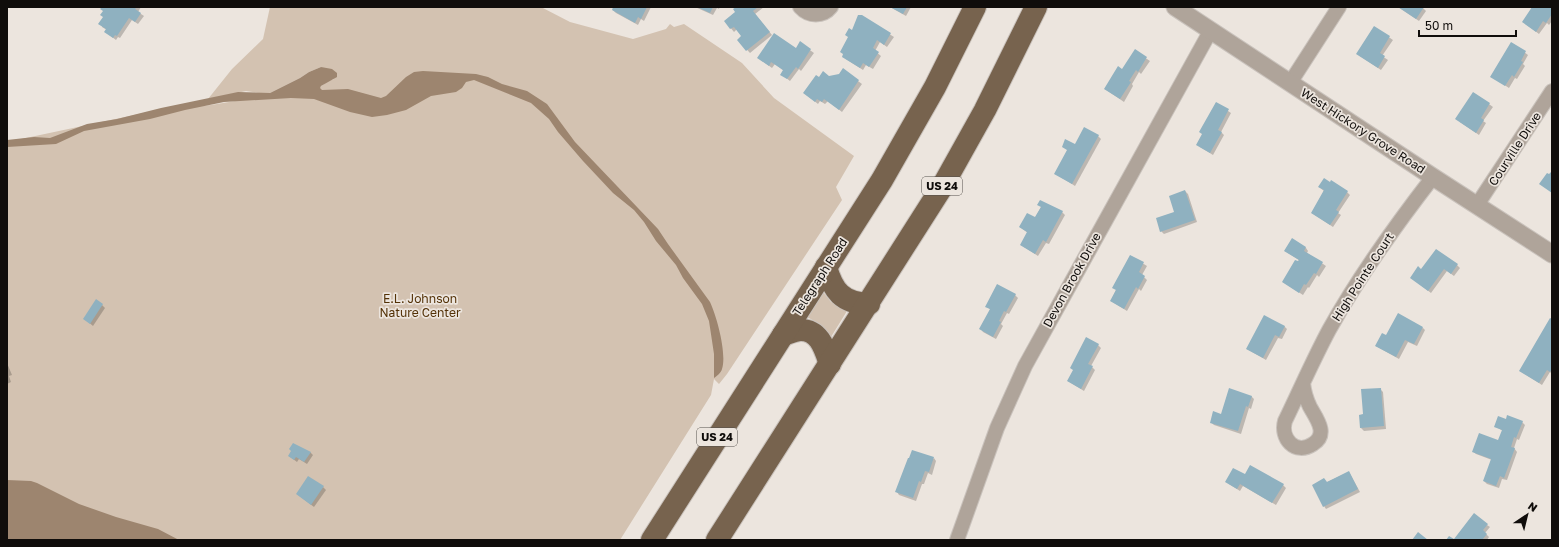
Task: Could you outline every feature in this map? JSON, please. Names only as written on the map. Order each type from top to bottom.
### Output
[{"type":"highway","name":"Telegraph Road","points":[[652,540],[900,150],[935,87],[975,7]]},
{"type":"highway","name":"US 24","points":[[717,540],[927,212],[957,162],[985,110],[1036,7]]},
{"type":"highway","points":[[826,267],[834,287],[840,295],[854,302],[868,304]]},
{"type":"highway","points":[[783,335],[801,330],[816,336],[825,347],[830,364]]},
{"type":"street","points":[[800,7],[809,14],[817,15],[825,12],[831,7]]},
{"type":"street","name":"West Hickory Grove Road","points":[[1175,7],[1552,254]]},
{"type":"street","points":[[1290,83],[1339,7]]},
{"type":"street","name":"Devon Brook Drive","points":[[957,540],[994,435],[1025,366],[1211,30]]},
{"type":"street","name":"Courville Drive","points":[[1478,205],[1552,91]]},
{"type":"street","name":"High Pointe Court","points":[[1303,383],[1329,330],[1357,284],[1407,211],[1433,177]]},
{"type":"green space","name":"E.L. Johnson Nature Center","points":[[270,7],[541,7],[570,22],[633,39],[666,29],[670,24],[674,27],[684,24],[742,63],[774,98],[854,156],[836,187],[842,200],[727,374],[719,384],[714,379],[711,395],[620,540],[7,540],[7,142],[158,110],[211,105],[320,87],[328,81],[334,79],[321,67],[270,93],[246,91],[208,99],[232,69],[263,39]]},
{"type":"green space","points":[[823,292],[831,302],[847,311],[831,337],[820,324],[807,317]]},
{"type":"shaded area","points":[[321,67],[332,69],[337,73],[337,77],[321,86],[320,88],[322,90],[348,89],[381,98],[386,96],[406,77],[414,72],[423,71],[476,74],[488,77],[502,84],[527,91],[547,104],[575,142],[658,229],[710,302],[716,317],[722,345],[723,362],[720,373],[714,378],[714,354],[709,321],[702,304],[683,278],[676,265],[656,241],[644,222],[634,210],[613,193],[583,161],[549,119],[531,103],[474,80],[466,82],[462,88],[456,92],[431,96],[406,110],[387,115],[372,117],[350,112],[314,99],[291,98],[224,102],[150,119],[84,131],[56,144],[7,147],[7,140],[34,137],[50,138],[87,124],[117,119],[238,92],[270,93]]},
{"type":"shaded area","points":[[7,480],[31,481],[37,483],[79,504],[116,517],[158,529],[179,540],[7,540]]},
{"type":"building","points":[[102,7],[137,7],[135,9],[141,13],[135,22],[129,18],[117,36],[115,35],[113,38],[104,32],[106,29],[98,24],[103,17],[100,15],[103,11],[100,9]]},
{"type":"building","points":[[613,7],[647,7],[641,19],[638,17],[635,23],[612,10]]},
{"type":"building","points":[[697,7],[713,7],[710,13]]},
{"type":"building","points":[[736,7],[758,7],[753,11],[770,32],[746,51],[737,40],[741,36],[734,27],[730,29],[724,21],[735,12],[733,9]]},
{"type":"building","points":[[890,7],[907,7],[903,14]]},
{"type":"building","points":[[1398,7],[1424,7],[1416,19]]},
{"type":"building","points":[[1532,7],[1552,7],[1552,14],[1546,23],[1543,21],[1536,32],[1522,22]]},
{"type":"building","points":[[858,15],[862,15],[891,33],[884,45],[877,40],[873,48],[879,52],[869,67],[863,63],[860,68],[842,57],[843,54],[840,52],[848,37],[845,35],[849,28],[852,30]]},
{"type":"building","points":[[1374,26],[1390,36],[1380,53],[1385,56],[1378,68],[1356,54]]},
{"type":"building","points":[[774,33],[796,48],[800,41],[811,49],[798,69],[796,67],[787,79],[780,75],[783,70],[771,62],[769,66],[757,58]]},
{"type":"building","points":[[1511,42],[1526,51],[1521,61],[1523,62],[1514,77],[1512,75],[1505,86],[1490,77]]},
{"type":"building","points":[[1135,49],[1147,57],[1138,72],[1136,70],[1129,81],[1131,82],[1120,99],[1104,89],[1118,66],[1122,69]]},
{"type":"building","points":[[843,68],[859,80],[839,110],[824,99],[822,102],[817,99],[815,102],[803,93],[816,75],[819,77],[823,71],[829,76],[839,74]]},
{"type":"building","points":[[1473,92],[1490,103],[1481,118],[1484,120],[1476,133],[1455,119]]},
{"type":"building","points":[[1216,102],[1229,109],[1218,130],[1222,132],[1210,153],[1196,145],[1202,134],[1199,132]]},
{"type":"building","points":[[1084,127],[1099,135],[1072,184],[1054,174],[1067,150],[1062,147],[1065,139],[1075,144]]},
{"type":"building","points":[[1552,171],[1552,193],[1539,184],[1547,173],[1549,174]]},
{"type":"building","points":[[1324,178],[1330,182],[1331,180],[1348,191],[1336,210],[1339,212],[1330,225],[1311,213],[1324,190],[1318,187]]},
{"type":"building","points":[[1185,190],[1195,220],[1160,232],[1156,218],[1174,212],[1169,196]]},
{"type":"building","points":[[1040,200],[1063,211],[1046,242],[1043,240],[1035,254],[1020,245],[1027,232],[1019,227],[1027,213],[1035,217],[1041,207],[1037,205]]},
{"type":"building","points":[[1292,238],[1306,247],[1304,251],[1323,262],[1316,274],[1314,273],[1306,285],[1304,284],[1299,293],[1282,282],[1295,260],[1299,260],[1284,251]]},
{"type":"building","points":[[1436,249],[1458,264],[1451,274],[1444,269],[1428,291],[1410,278],[1418,266],[1421,269]]},
{"type":"building","points":[[1130,255],[1144,262],[1139,272],[1145,276],[1138,289],[1136,287],[1124,309],[1110,301],[1116,290],[1112,288]]},
{"type":"building","points":[[997,284],[1016,294],[1006,312],[1004,311],[999,321],[1001,322],[993,337],[979,329],[990,309],[985,307]]},
{"type":"building","points":[[96,299],[103,304],[90,324],[83,319]]},
{"type":"building","points":[[1398,313],[1423,327],[1414,344],[1405,340],[1396,357],[1375,346],[1382,333],[1386,335]]},
{"type":"building","points":[[1264,315],[1285,326],[1279,337],[1275,335],[1263,358],[1246,349]]},
{"type":"building","points":[[1550,318],[1552,319],[1552,368],[1550,372],[1547,370],[1539,383],[1519,371]]},
{"type":"building","points":[[1086,337],[1099,344],[1088,364],[1093,366],[1081,389],[1067,381],[1073,370],[1070,368]]},
{"type":"building","points":[[1229,388],[1252,396],[1248,407],[1246,406],[1238,431],[1210,423],[1213,411],[1221,414]]},
{"type":"building","points":[[1381,388],[1384,426],[1360,428],[1359,415],[1363,414],[1361,389]]},
{"type":"building","points":[[1507,415],[1523,421],[1516,438],[1514,437],[1511,447],[1515,448],[1504,478],[1500,476],[1496,486],[1483,481],[1491,459],[1472,452],[1479,433],[1498,440],[1502,430],[1494,427],[1498,416],[1506,419]]},
{"type":"building","points":[[293,443],[311,452],[304,462],[296,457],[294,460],[288,456],[291,451],[289,449]]},
{"type":"building","points":[[912,450],[934,457],[929,472],[925,471],[921,482],[919,481],[913,498],[895,492]]},
{"type":"building","points":[[1250,465],[1284,484],[1272,503],[1240,484],[1237,489],[1225,482],[1233,468],[1245,474]]},
{"type":"building","points":[[1349,471],[1358,489],[1323,507],[1312,485],[1324,478],[1327,482]]},
{"type":"building","points":[[308,476],[324,486],[311,505],[296,494]]},
{"type":"building","points":[[1474,513],[1488,524],[1483,530],[1487,534],[1482,540],[1446,540],[1449,536],[1454,539]]},
{"type":"building","points":[[1418,532],[1428,540],[1412,540]]}]
